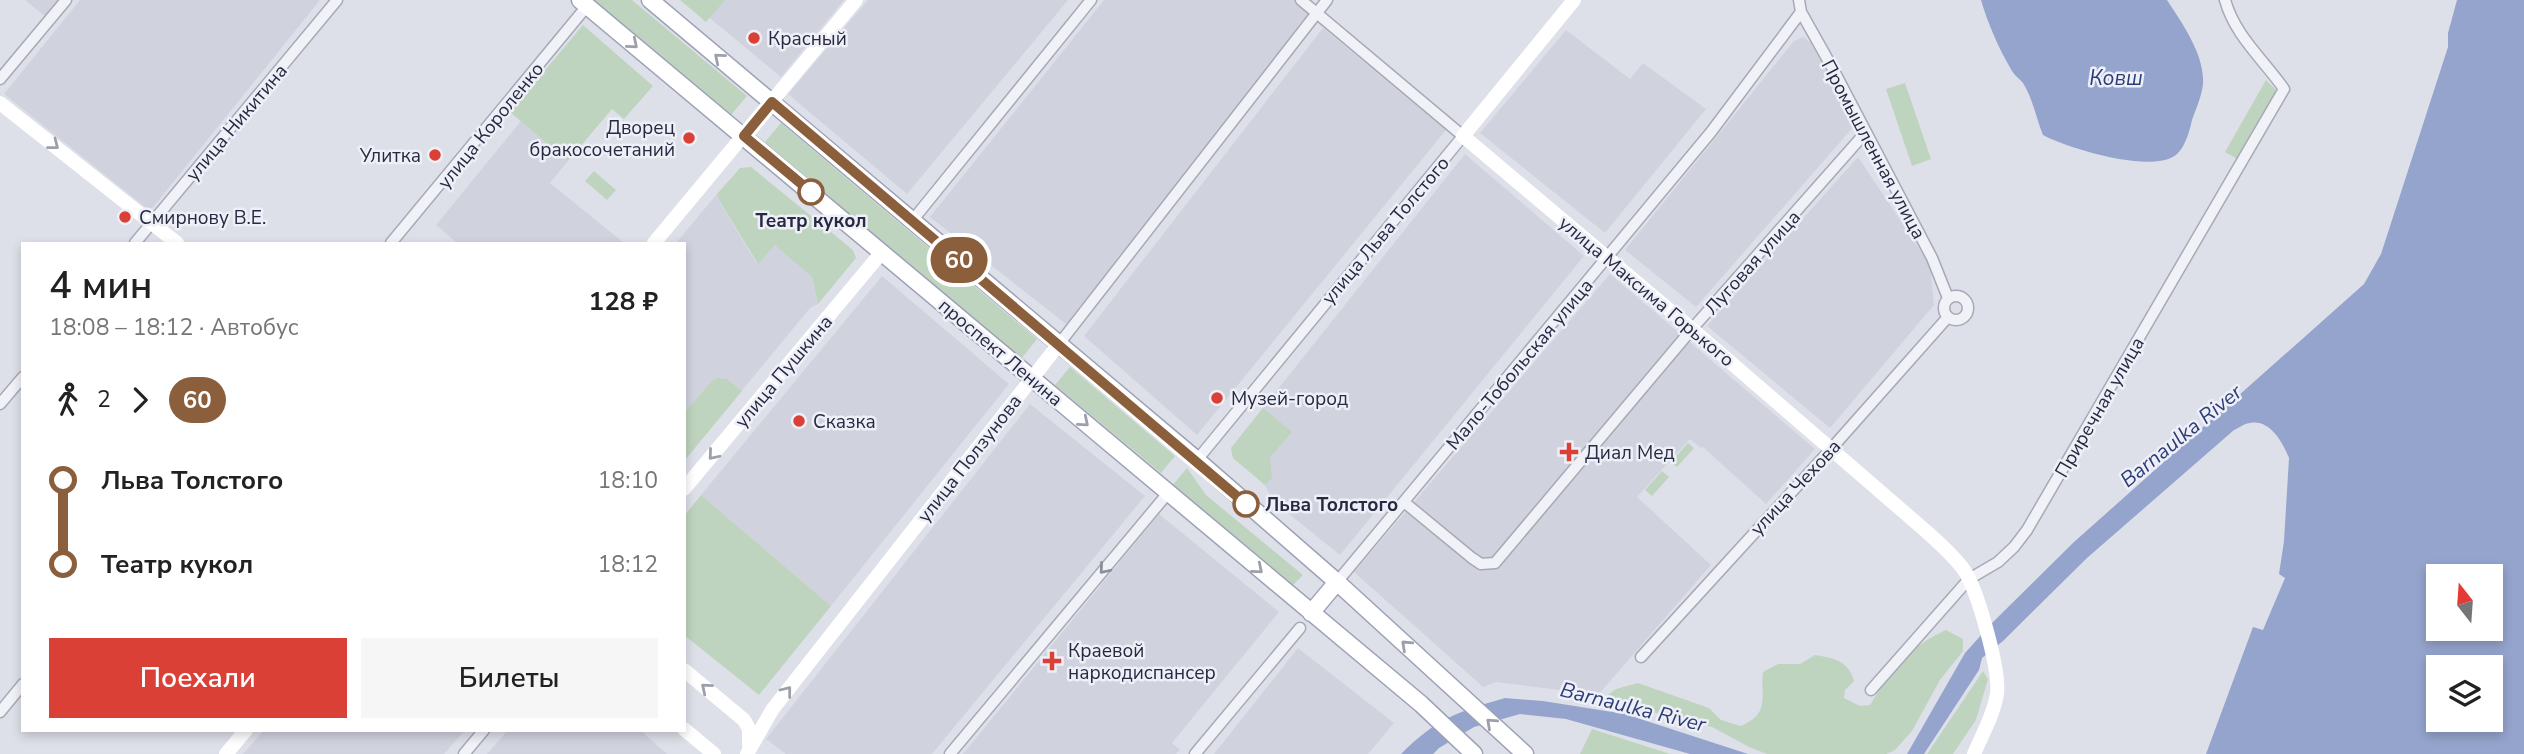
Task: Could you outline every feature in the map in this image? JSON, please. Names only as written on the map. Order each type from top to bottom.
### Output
[{"type":"main road","points":[[650,0],[1197,460],[1337,582],[1525,754]]},
{"type":"main road","name":"проспект Ленина","points":[[584,3],[1421,704],[1474,754]]},
{"type":"main road","points":[[1311,613],[1337,582]]},
{"type":"street","points":[[0,79],[66,0]]},
{"type":"street","name":"улица Никитина","points":[[136,242],[337,0]]},
{"type":"street","points":[[655,242],[856,0]]},
{"type":"street","points":[[912,221],[1091,0]]},
{"type":"street","name":"улица Максима Горького","points":[[1301,0],[1692,328],[1950,553],[1969,579],[1995,664],[1997,695],[1974,754]]},
{"type":"street","name":"улица Ползунова","points":[[749,753],[772,710],[1327,0]]},
{"type":"street","name":"улица Льва Толстого","points":[[1197,460],[1574,0]]},
{"type":"street","name":"Промышленная улица","points":[[1799,0],[1801,12],[1932,258],[1948,298]]},
{"type":"street","name":"Приречная улица","points":[[1871,690],[1969,579],[1998,562],[2027,530],[2284,89],[2238,31],[2225,0]]},
{"type":"street","name":"улица Короленко","points":[[392,242],[584,3]]},
{"type":"street","name":"Мало-Тобольская улица","points":[[1337,582],[1711,132],[1801,12]]},
{"type":"street","points":[[0,103],[176,242]]},
{"type":"street","name":"Луговая улица","points":[[1404,502],[1472,558],[1481,564],[1495,563],[1692,328],[1866,132]]},
{"type":"street","name":"улица Пушкина","points":[[686,487],[881,252]]},
{"type":"street","points":[[1955,295],[1967,300],[1969,308],[1962,319],[1948,317],[1944,306],[1948,298],[1955,295]]},
{"type":"street","name":"улица Чехова","points":[[1640,657],[1948,317]]},
{"type":"street","points":[[0,404],[21,379]]},
{"type":"street","points":[[950,754],[1168,493]]},
{"type":"street","points":[[1195,754],[1300,628]]},
{"type":"street","points":[[686,672],[744,720],[750,737],[749,753]]},
{"type":"street","points":[[0,712],[21,686]]},
{"type":"street","points":[[686,731],[714,754]]},
{"type":"street","points":[[226,754],[245,732]]},
{"type":"street","points":[[464,754],[482,732]]},
{"type":"shaded area","points":[[25,0],[59,0],[46,17]]},
{"type":"shaded area","points":[[80,0],[320,0],[150,211],[4,94]]},
{"type":"shaded area","points":[[688,0],[844,0],[781,77]]},
{"type":"shaded area","points":[[868,0],[1068,0],[907,194],[788,94]]},
{"type":"shaded area","points":[[1104,0],[1294,0],[1313,15],[1066,324],[930,217]]},
{"type":"shaded area","points":[[1323,28],[1446,130],[1197,435],[1084,336]]},
{"type":"shaded area","points":[[1566,30],[1630,79],[1643,63],[1706,109],[1605,233],[1480,133]]},
{"type":"shaded area","points":[[1803,37],[1811,43],[1855,125],[1696,307],[1625,250],[1794,41]]},
{"type":"shaded area","points":[[521,121],[568,161],[550,183],[623,242],[456,242],[436,225]]},
{"type":"shaded area","points":[[1465,154],[1584,256],[1340,555],[1273,501],[1265,485],[1233,458],[1231,448]]},
{"type":"shaded area","points":[[1858,157],[1930,265],[1934,305],[1830,428],[1707,326]]},
{"type":"shaded area","points":[[717,194],[757,264],[775,244],[812,277],[818,304],[810,308],[686,459],[686,242],[677,242]]},
{"type":"shaded area","points":[[1610,274],[1815,449],[1766,504],[1703,447],[1690,439],[1637,497],[1711,565],[1598,695],[1496,682],[1483,687],[1354,572]]},
{"type":"shaded area","points":[[882,276],[1009,384],[831,606],[701,495]]},
{"type":"shaded area","points":[[1030,404],[1145,496],[932,754],[786,754],[766,739]]},
{"type":"shaded area","points":[[1159,514],[1279,612],[1172,743],[1180,750],[1176,754],[963,754]]},
{"type":"shaded area","points":[[1298,648],[1394,723],[1368,754],[1214,754]]},
{"type":"shaded area","points":[[262,732],[463,732],[444,754],[243,754]]},
{"type":"shaded area","points":[[506,732],[642,732],[667,754],[487,754]]},
{"type":"green space","points":[[594,0],[632,0],[747,96],[731,115]]},
{"type":"green space","points":[[680,0],[725,0],[706,22]]},
{"type":"green space","points":[[583,25],[653,86],[624,119],[612,109],[568,161],[510,112]]},
{"type":"green space","points":[[2266,80],[2276,90],[2262,120],[2237,159],[2225,152]]},
{"type":"green space","points":[[1905,83],[1931,159],[1912,166],[1886,89]]},
{"type":"green space","points":[[781,123],[1037,339],[1021,359],[764,143]]},
{"type":"green space","points":[[751,167],[853,250],[856,258],[818,304],[812,277],[775,245],[758,264],[719,200],[717,194],[740,168]]},
{"type":"green space","points":[[594,171],[616,190],[607,200],[585,181]]},
{"type":"green space","points":[[1070,367],[1175,456],[1161,473],[1055,385]]},
{"type":"green space","points":[[718,378],[727,379],[742,391],[686,459],[686,409]]},
{"type":"green space","points":[[1263,408],[1292,432],[1270,457],[1272,478],[1265,485],[1233,458],[1231,448]]},
{"type":"green space","points":[[1688,443],[1694,448],[1677,467],[1671,462]]},
{"type":"green space","points":[[1187,468],[1206,495],[1303,575],[1293,585],[1172,486]]},
{"type":"green space","points":[[1662,471],[1669,477],[1652,496],[1645,490]]},
{"type":"green space","points":[[701,495],[831,606],[759,695],[686,637],[686,514]]},
{"type":"green space","points":[[1946,630],[1963,639],[1963,651],[1940,680],[1912,731],[1895,750],[1886,754],[1767,754],[1712,727],[1658,713],[1631,711],[1608,695],[1616,689],[1638,683],[1709,708],[1721,720],[1741,726],[1757,716],[1760,710],[1763,672],[1778,664],[1800,664],[1815,655],[1834,659],[1852,674],[1854,681],[1845,690],[1844,698],[1860,706],[1870,705],[1885,681],[1911,652]]},
{"type":"green space","points":[[1983,671],[1988,679],[1976,720],[1953,754],[1927,754]]},
{"type":"green space","points":[[1592,729],[1670,754],[1580,754]]},
{"type":"water","name":"Ковш","points":[[1981,0],[2167,0],[2191,40],[2203,73],[2200,97],[2180,151],[2166,160],[2131,161],[2090,152],[2043,135],[2032,102],[2023,83],[2012,71],[2003,54]]},
{"type":"water","points":[[2457,0],[2524,0],[2524,754],[2206,754],[2253,627],[2263,630],[2285,578],[2279,574],[2284,541],[2289,458],[2275,433],[2257,423],[2246,424],[2234,430],[2087,558],[2003,641],[1982,658],[1979,670],[1924,754],[1907,754],[1965,653],[1992,623],[2074,542],[2364,284],[2381,254],[2448,47],[2448,33]]},
{"type":"water","points":[[1505,698],[1625,714],[1748,754],[1690,754],[1566,719],[1520,714],[1474,727],[1433,754],[1401,754],[1437,724],[1474,707]]},
{"type":"bus line","name":"60","points":[[811,192],[744,136],[772,102],[1246,504]]},
{"type":"place","name":"Красный","points":[[754,38]]},
{"type":"place","name":"Дворец бракосочетаний","points":[[689,138]]},
{"type":"place","name":"Улитка","points":[[435,155]]},
{"type":"place","name":"Театр кукол","points":[[811,192]]},
{"type":"place","name":"Смирнову В.Е.","points":[[125,217]]},
{"type":"place","name":"Музей-город","points":[[1217,398]]},
{"type":"place","name":"Сказка","points":[[799,421]]},
{"type":"place","name":"Диал Мед","points":[[1569,452]]},
{"type":"place","name":"Льва Толстого","points":[[1246,504]]},
{"type":"place","name":"Краевой наркодиспансер","points":[[1052,661]]},
{"type":"water label","name":"Barnaulka River","points":[[2181,436]]},
{"type":"water label","name":"Barnaulka River","points":[[1633,707]]}]
